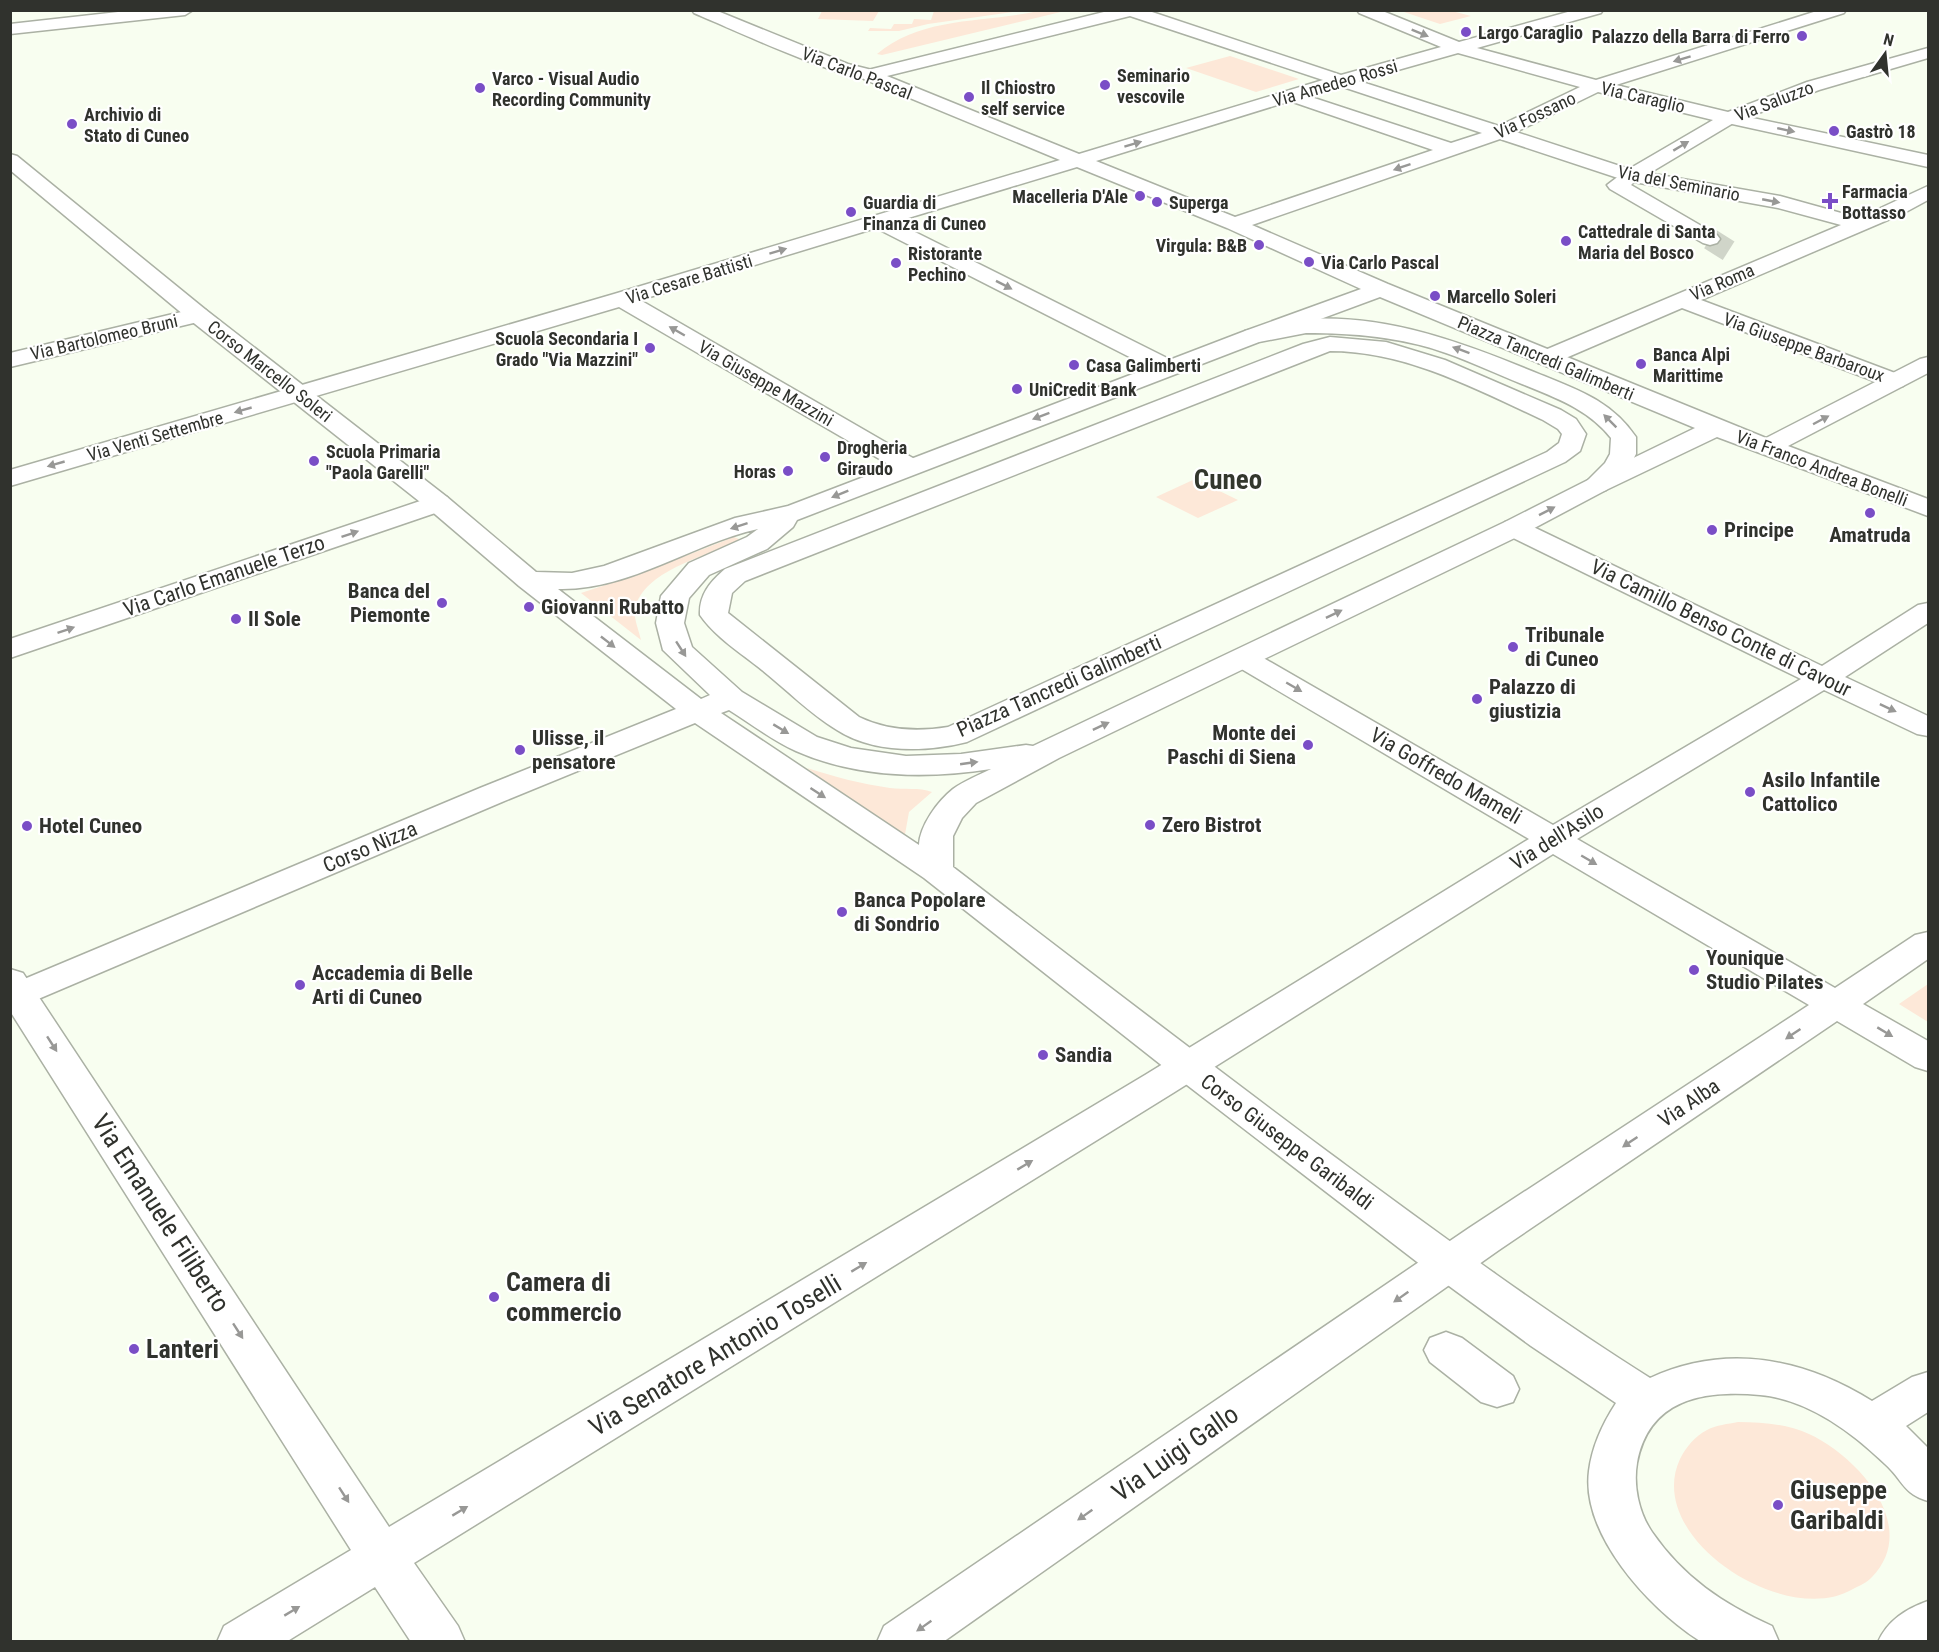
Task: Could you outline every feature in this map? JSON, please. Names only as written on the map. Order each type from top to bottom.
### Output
[{"type":"street","points":[[10,29],[185,10]]},
{"type":"street","name":"Via Carlo Pascal","points":[[700,10],[842,68],[870,75],[1234,224],[1380,289]]},
{"type":"street","points":[[870,75],[1137,13],[1171,10]]},
{"type":"street","name":"Via Caraglio","points":[[1365,10],[1458,48],[1596,86],[1729,118],[1929,161]]},
{"type":"street","name":"Via Amedeo Rossi","points":[[1077,161],[1338,81],[1595,10]]},
{"type":"street","name":"Via Fossano","points":[[1234,224],[1500,133],[1596,86],[1838,10]]},
{"type":"street","points":[[1137,13],[1338,81]]},
{"type":"street","name":"Via Saluzzo","points":[[1631,176],[1729,118],[1813,86],[1929,52]]},
{"type":"street","name":"Via del Seminario","points":[[1338,81],[1631,176],[1780,202],[1860,224]]},
{"type":"street","points":[[1291,96],[1452,150]]},
{"type":"street","name":"Corso Marcello Soleri","points":[[10,160],[198,315],[438,503],[529,580]]},
{"type":"street","name":"Via Cesare Battisti","points":[[300,393],[622,299],[1077,161]]},
{"type":"street","points":[[1631,176],[1617,185],[1710,239]]},
{"type":"street","name":"Via Roma","points":[[1515,371],[1898,209],[1929,192]]},
{"type":"street","points":[[1898,209],[1929,218]]},
{"type":"street","points":[[877,221],[1169,368]]},
{"type":"street","points":[[1737,256],[1756,268]]},
{"type":"street","name":"Piazza Tancredi Galimberti","points":[[529,580],[572,581],[611,573],[744,524],[796,512],[909,466],[1380,289],[1716,428]]},
{"type":"street","name":"Via Giuseppe Mazzini","points":[[622,299],[909,466]]},
{"type":"street","name":"Via Giuseppe Barbaroux","points":[[1680,300],[1929,393]]},
{"type":"street","name":"Via Bartolomeo Bruni","points":[[10,360],[198,315]]},
{"type":"street","name":"Piazza Tancredi Galimberti","points":[[1253,336],[1306,326],[1343,326],[1378,330],[1417,336],[1515,371],[1588,403],[1610,420],[1624,437],[1623,454],[1616,467],[1597,485]]},
{"type":"street","name":"Piazza Tancredi Galimberti","points":[[1330,344],[1369,345],[1390,348],[1424,360],[1552,415],[1567,424],[1574,434],[1571,446],[1556,457],[956,735],[928,740],[900,739],[864,733],[848,724],[714,615],[713,602],[720,588],[735,575],[1311,349],[1330,344]]},
{"type":"street","points":[[1768,447],[1929,364]]},
{"type":"street","name":"Via Venti Settembre","points":[[10,478],[300,393]]},
{"type":"street","name":"Piazza Tancredi Galimberti","points":[[936,871],[936,836],[948,814],[965,796],[1048,751],[1514,528],[1716,428]]},
{"type":"street","name":"Via Franco Andrea Bonelli","points":[[1716,428],[1929,508]]},
{"type":"street","name":"Via Carlo Emanuele Terzo","points":[[10,649],[438,503]]},
{"type":"street","name":"Piazza Tancredi Galimberti","points":[[796,512],[757,543],[699,569],[675,596],[670,623],[678,650],[731,699],[806,744],[846,757],[906,766],[961,764],[1048,751]]},
{"type":"street","name":"Via Camillo Benso Conte di Cavour","points":[[1514,528],[1929,727]]},
{"type":"street","points":[[529,580],[699,712],[936,871]]},
{"type":"street","name":"Via dell'Asilo","points":[[1187,1066],[1929,611]]},
{"type":"street","name":"Via Goffredo Mameli","points":[[1244,658],[1929,1058]]},
{"type":"street","name":"Corso Nizza","points":[[14,992],[491,795],[731,699]]},
{"type":"street","name":"Corso Giuseppe Garibaldi","points":[[936,871],[1187,1066],[1449,1264],[1546,1334],[1648,1400]]},
{"type":"street","name":"Via Alba","points":[[1449,1264],[1929,943]]},
{"type":"street","name":"Via Emanuele Filiberto","points":[[14,992],[382,1557],[440,1641]]},
{"type":"street","name":"Via Senatore Antonio Toselli","points":[[242,1641],[1187,1066]]},
{"type":"street","name":"Via Luigi Gallo","points":[[902,1641],[1449,1264]]},
{"type":"street","points":[[1446,1350],[1497,1389]]},
{"type":"street","points":[[1754,1641],[1710,1621],[1666,1586],[1633,1546],[1615,1503],[1612,1462],[1623,1427],[1648,1400],[1685,1382],[1728,1375],[1777,1379],[1827,1396],[1874,1423],[1912,1458],[1929,1481]]},
{"type":"street","points":[[1874,1423],[1929,1390]]},
{"type":"street","points":[[1903,1641],[1929,1623]]},
{"type":"shaded area","points":[[822,10],[879,11],[873,21],[818,19]]},
{"type":"shaded area","points":[[934,10],[1019,11],[928,24],[899,31],[868,31],[870,28],[891,29],[894,24],[912,24],[914,19],[931,20]]},
{"type":"shaded area","points":[[1038,11],[1065,11],[882,55],[877,54],[894,42],[933,27]]},
{"type":"shaded area","points":[[1452,11],[1471,16],[1440,24],[1404,12]]},
{"type":"shaded area","points":[[1230,56],[1299,79],[1256,92],[1186,68]]},
{"type":"shaded area","points":[[1195,479],[1238,500],[1198,518],[1156,497]]},
{"type":"shaded area","points":[[734,537],[739,539],[734,544],[676,567],[650,584],[641,595],[635,608],[635,620],[641,640],[581,593],[639,574]]},
{"type":"shaded area","points":[[807,768],[895,789],[932,792],[909,812],[904,840]]},
{"type":"shaded area","points":[[1928,984],[1928,1022],[1899,1004]]},
{"type":"shaded area","points":[[1738,1422],[1774,1424],[1809,1434],[1846,1458],[1863,1475],[1877,1495],[1886,1515],[1890,1536],[1885,1557],[1870,1579],[1853,1589],[1825,1598],[1792,1597],[1759,1586],[1727,1569],[1701,1545],[1682,1518],[1674,1489],[1680,1459],[1691,1442],[1703,1432]]},
{"type":"tunnel","points":[[1710,239],[1737,256]]},
{"type":"place","name":"Largo Caraglio","points":[[1466,32]]},
{"type":"place","name":"Palazzo della Barra di Ferro","points":[[1802,36]]},
{"type":"place","name":"Seminario vescovile","points":[[1105,85]]},
{"type":"place","name":"Varco - Visual Audio Recording Community","points":[[480,88]]},
{"type":"place","name":"Il Chiostro self service","points":[[969,97]]},
{"type":"place","name":"Archivio di Stato di Cuneo","points":[[72,124]]},
{"type":"place","name":"Gastrò 18","points":[[1834,131]]},
{"type":"place","name":"Macelleria D'Ale","points":[[1140,196]]},
{"type":"place","name":"Farmacia Bottasso","points":[[1830,201]]},
{"type":"place","name":"Superga","points":[[1157,202]]},
{"type":"place","name":"Guardia di Finanza di Cuneo","points":[[851,212]]},
{"type":"place","name":"Cattedrale di Santa Maria del Bosco","points":[[1566,241]]},
{"type":"place","name":"Virgula: B&B","points":[[1259,245]]},
{"type":"place","name":"Via Carlo Pascal","points":[[1309,262]]},
{"type":"place","name":"Ristorante Pechino","points":[[896,263]]},
{"type":"place","name":"Marcello Soleri","points":[[1435,296]]},
{"type":"place","name":"Scuola Secondaria I Grado \"Via Mazzini\"","points":[[650,348]]},
{"type":"place","name":"Banca Alpi Marittime","points":[[1641,364]]},
{"type":"place","name":"Casa Galimberti","points":[[1074,365]]},
{"type":"place","name":"UniCredit Bank","points":[[1017,389]]},
{"type":"place","name":"Drogheria Giraudo","points":[[825,457]]},
{"type":"place","name":"Scuola Primaria \"Paola Garelli\"","points":[[314,461]]},
{"type":"place","name":"Horas","points":[[788,471]]},
{"type":"place","name":"Amatruda","points":[[1870,513]]},
{"type":"place","name":"Principe","points":[[1712,530]]},
{"type":"place","name":"Banca del Piemonte","points":[[442,603]]},
{"type":"place","name":"Giovanni Rubatto","points":[[529,607]]},
{"type":"place","name":"Il Sole","points":[[236,619]]},
{"type":"place","name":"Tribunale di Cuneo","points":[[1513,647]]},
{"type":"place","name":"Palazzo di giustizia","points":[[1477,699]]},
{"type":"place","name":"Monte dei Paschi di Siena","points":[[1308,745]]},
{"type":"place","name":"Ulisse, il pensatore","points":[[520,750]]},
{"type":"place","name":"Asilo Infantile Cattolico","points":[[1750,792]]},
{"type":"place","name":"Zero Bistrot","points":[[1150,825]]},
{"type":"place","name":"Hotel Cuneo","points":[[27,826]]},
{"type":"place","name":"Banca Popolare di Sondrio","points":[[842,912]]},
{"type":"place","name":"Younique Studio Pilates","points":[[1694,970]]},
{"type":"place","name":"Accademia di Belle Arti di Cuneo","points":[[300,985]]},
{"type":"place","name":"Sandia","points":[[1043,1055]]},
{"type":"place","name":"Camera di commercio","points":[[494,1297]]},
{"type":"place","name":"Lanteri","points":[[134,1349]]},
{"type":"place","name":"Giuseppe Garibaldi","points":[[1778,1505]]},
{"type":"district","name":"Cuneo","points":[[1228,480]]}]
